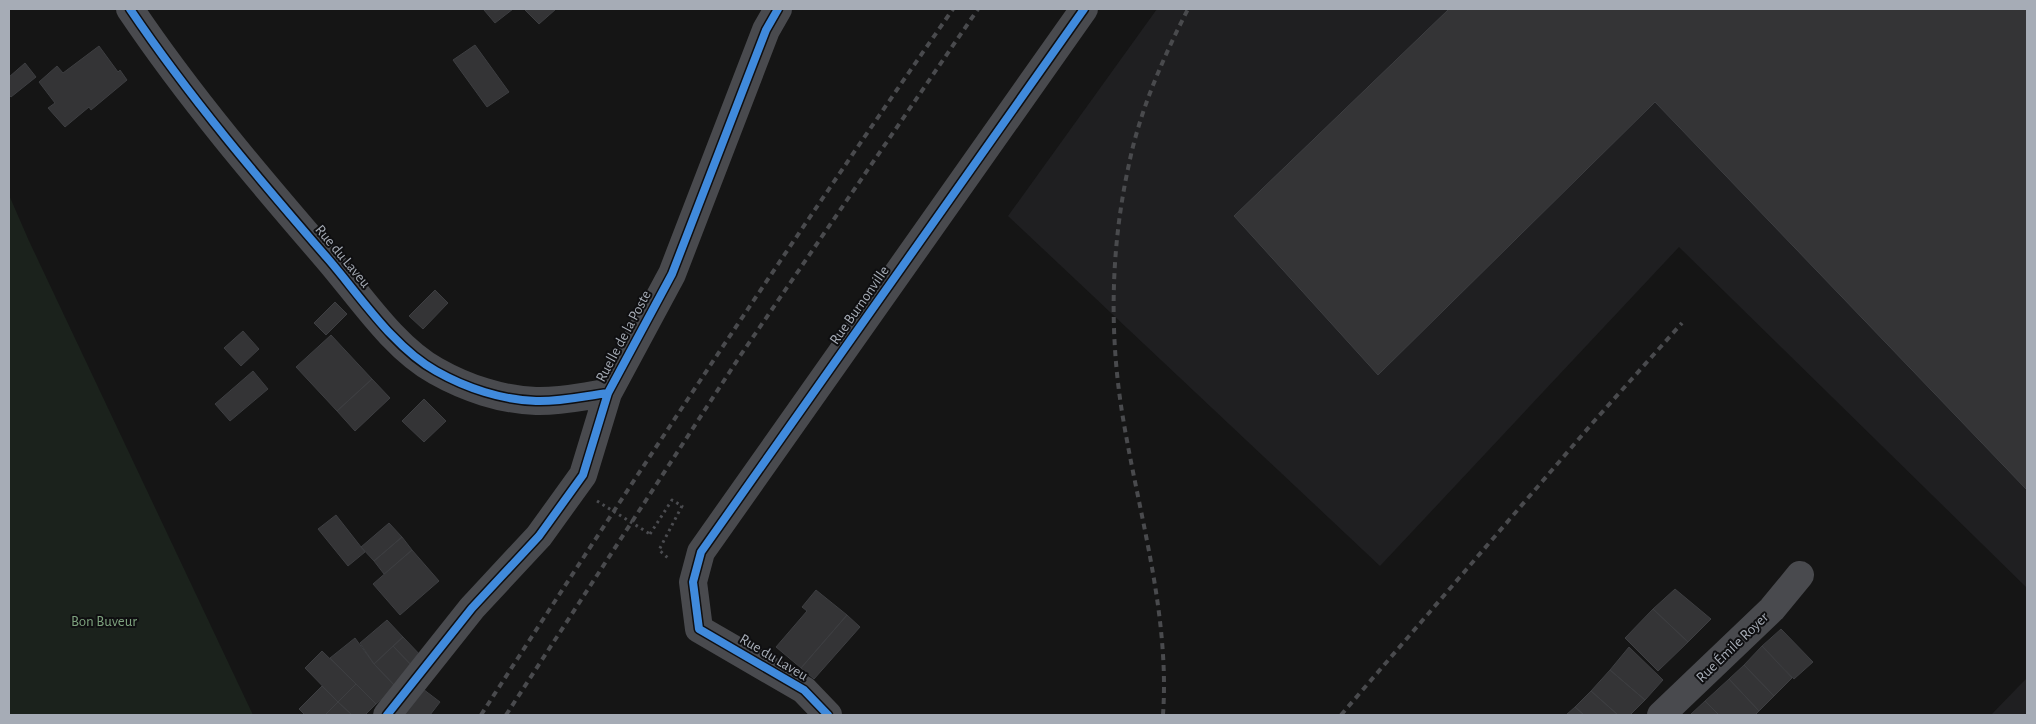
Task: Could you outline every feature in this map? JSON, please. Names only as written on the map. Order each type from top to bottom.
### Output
[{"type":"street","name":"Rue du Laveu","points":[[130,9],[165,60],[284,209],[372,313],[411,354],[435,371],[470,386],[511,398],[537,401],[608,393]]},
{"type":"street","name":"Ruelle de la Poste","points":[[388,715],[472,608],[539,536],[583,475],[608,393],[672,274],[766,30],[778,9]]},
{"type":"street","name":"Rue Burnonville","points":[[699,629],[692,582],[701,552],[1084,9]]},
{"type":"street","name":"Rue Émile Royer","points":[[1662,715],[1772,609],[1800,575]]},
{"type":"street","name":"Rue du Laveu","points":[[699,629],[804,690],[828,715]]},
{"type":"path","points":[[597,501],[650,534],[672,500],[682,506],[659,550]]},
{"type":"shaded area","points":[[1157,9],[2027,9],[2027,588],[1679,247],[1380,566],[1008,216]]},
{"type":"shaded area","points":[[2027,678],[2027,715],[1991,715],[2019,686]]},
{"type":"green space","name":"Bon Buveur","points":[[9,195],[29,241],[253,715],[9,715]]},
{"type":"building","points":[[513,9],[495,23],[484,10]]},
{"type":"building","points":[[524,9],[556,9],[539,24]]},
{"type":"building","points":[[1449,9],[2027,9],[2027,490],[1655,102],[1378,375],[1234,216]]},
{"type":"building","points":[[475,45],[509,92],[487,107],[453,60]]},
{"type":"building","points":[[99,46],[118,72],[120,70],[127,80],[91,110],[89,107],[65,127],[48,108],[55,103],[39,82],[57,66],[63,73]]},
{"type":"building","points":[[25,63],[36,77],[11,97],[9,95],[9,77]]},
{"type":"building","points":[[435,290],[448,303],[423,329],[409,316]]},
{"type":"building","points":[[335,302],[347,314],[326,335],[314,323]]},
{"type":"building","points":[[243,331],[259,349],[241,366],[224,348]]},
{"type":"building","points":[[331,335],[372,379],[337,411],[296,367]]},
{"type":"building","points":[[253,371],[268,389],[230,421],[215,404]]},
{"type":"building","points":[[372,379],[390,398],[355,431],[337,411]]},
{"type":"building","points":[[424,399],[446,421],[424,442],[402,421]]},
{"type":"building","points":[[336,515],[365,552],[348,566],[318,529]]},
{"type":"building","points":[[389,523],[402,537],[374,561],[361,547]]},
{"type":"building","points":[[402,537],[412,550],[384,574],[374,561]]},
{"type":"building","points":[[412,550],[439,581],[400,615],[373,584]]},
{"type":"building","points":[[1675,589],[1711,619],[1688,642],[1653,609]]},
{"type":"building","points":[[816,590],[847,615],[801,668],[776,647],[807,611],[802,607]]},
{"type":"building","points":[[1653,609],[1688,642],[1658,671],[1625,638]]},
{"type":"building","points":[[847,615],[860,627],[814,679],[801,668]]},
{"type":"building","points":[[387,620],[403,637],[374,664],[360,643]]},
{"type":"building","points":[[1781,629],[1813,662],[1794,679],[1762,646]]},
{"type":"building","points":[[403,637],[425,660],[415,669],[393,646]]},
{"type":"building","points":[[355,638],[374,664],[396,687],[376,704],[330,658]]},
{"type":"building","points":[[393,646],[415,669],[396,687],[374,664]]},
{"type":"building","points":[[1762,646],[1792,678],[1774,696],[1744,665]]},
{"type":"building","points":[[1629,647],[1663,680],[1645,700],[1610,670]]},
{"type":"building","points":[[322,651],[356,684],[338,702],[305,668]]},
{"type":"building","points":[[1744,665],[1774,696],[1759,711],[1729,679]]},
{"type":"building","points":[[1610,670],[1645,700],[1630,715],[1618,715],[1591,691]]},
{"type":"building","points":[[1729,679],[1759,711],[1755,715],[1719,715],[1705,701]]},
{"type":"building","points":[[356,684],[376,704],[365,715],[352,715],[338,702]]},
{"type":"building","points":[[322,686],[338,702],[325,715],[305,715],[299,709]]},
{"type":"building","points":[[419,686],[440,702],[430,715],[396,715]]},
{"type":"building","points":[[1591,691],[1618,715],[1584,715],[1575,707]]},
{"type":"building","points":[[1705,701],[1719,715],[1690,715]]},
{"type":"building","points":[[338,702],[352,715],[325,715]]},
{"type":"building","points":[[1575,707],[1584,715],[1566,715]]},
{"type":"railway","points":[[481,715],[714,360],[953,9]]},
{"type":"railway","points":[[506,715],[740,356],[978,9]]},
{"type":"railway","points":[[1163,715],[1164,677],[1157,601],[1118,381],[1114,319],[1115,257],[1123,195],[1139,124],[1153,85],[1188,9]]},
{"type":"railway","points":[[1341,715],[1596,419],[1682,323]]},
{"type":"cycle path","points":[[130,9],[201,106],[251,168],[378,320],[406,349],[436,371],[460,383],[497,396],[523,400],[554,401],[608,393]]},
{"type":"cycle path","points":[[387,715],[472,608],[539,536],[583,475],[608,393],[672,274],[766,30],[778,9]]},
{"type":"cycle path","points":[[828,715],[804,690],[699,629],[693,582],[701,552],[1084,9]]}]
